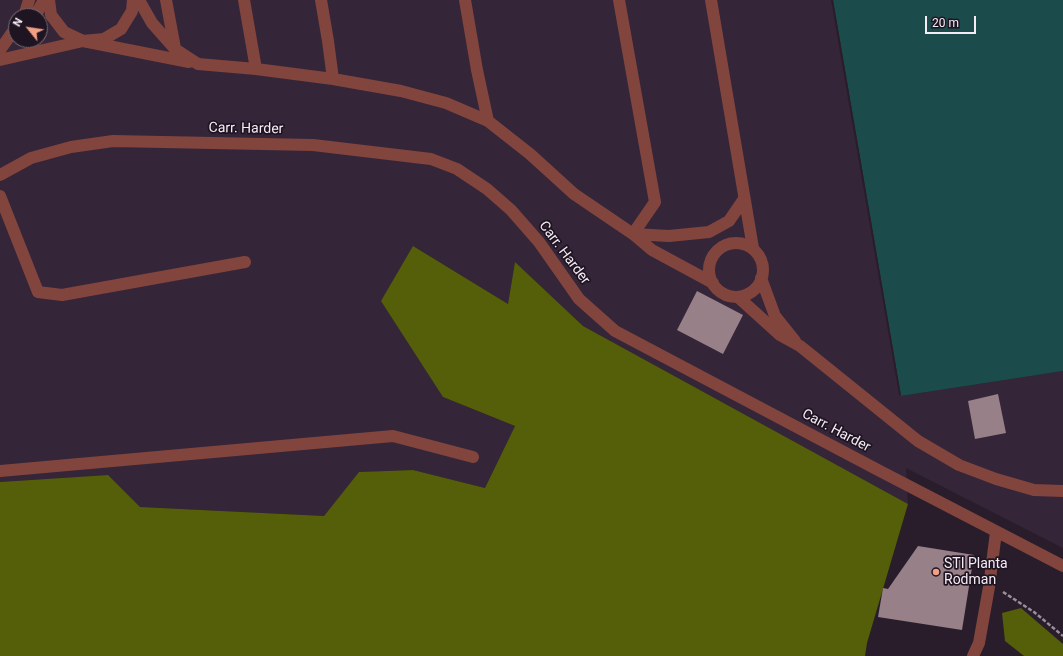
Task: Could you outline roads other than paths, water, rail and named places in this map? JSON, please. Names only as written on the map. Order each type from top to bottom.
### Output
[{"type":"street","points":[[48,0],[51,15],[64,32],[83,41],[198,64],[256,69],[333,80],[408,93],[446,103],[488,121],[530,154],[574,194],[633,234],[652,250],[713,283]]},
{"type":"street","points":[[0,60],[83,41],[104,39],[121,29],[132,11],[133,0]]},
{"type":"street","points":[[139,0],[152,23],[175,49],[198,64]]},
{"type":"street","points":[[166,0],[175,49]]},
{"type":"street","points":[[244,0],[256,69]]},
{"type":"street","points":[[321,0],[333,80]]},
{"type":"street","points":[[465,0],[477,70],[488,121]]},
{"type":"street","points":[[619,0],[655,202],[633,234]]},
{"type":"street","points":[[711,0],[753,248],[759,256],[763,274],[760,283],[754,290],[746,295],[738,297],[729,296],[715,288],[709,272],[713,256],[718,250],[726,245],[735,243],[745,244],[753,248]]},
{"type":"street","points":[[0,50],[8,38]]},
{"type":"street","points":[[0,54],[8,46]]},
{"type":"street","name":"Carr. Harder","points":[[0,175],[30,158],[71,147],[113,142],[313,145],[431,159],[457,169],[487,189],[511,210],[538,242],[579,299],[615,331],[1063,566]]},
{"type":"street","points":[[0,196],[38,292],[62,295],[245,262]]},
{"type":"street","points":[[633,234],[669,236],[708,232],[728,221],[744,199]]},
{"type":"street","points":[[708,232],[726,245]]},
{"type":"street","points":[[761,278],[775,316],[800,346]]},
{"type":"street","points":[[738,297],[780,335],[800,346],[918,441],[959,465],[996,479],[1034,490],[1063,491]]},
{"type":"street","points":[[0,471],[393,436],[473,457]]},
{"type":"street","points":[[973,656],[979,643],[989,587],[996,532]]},
{"type":"place","name":"STI Planta Rodman","points":[[936,572]]}]
